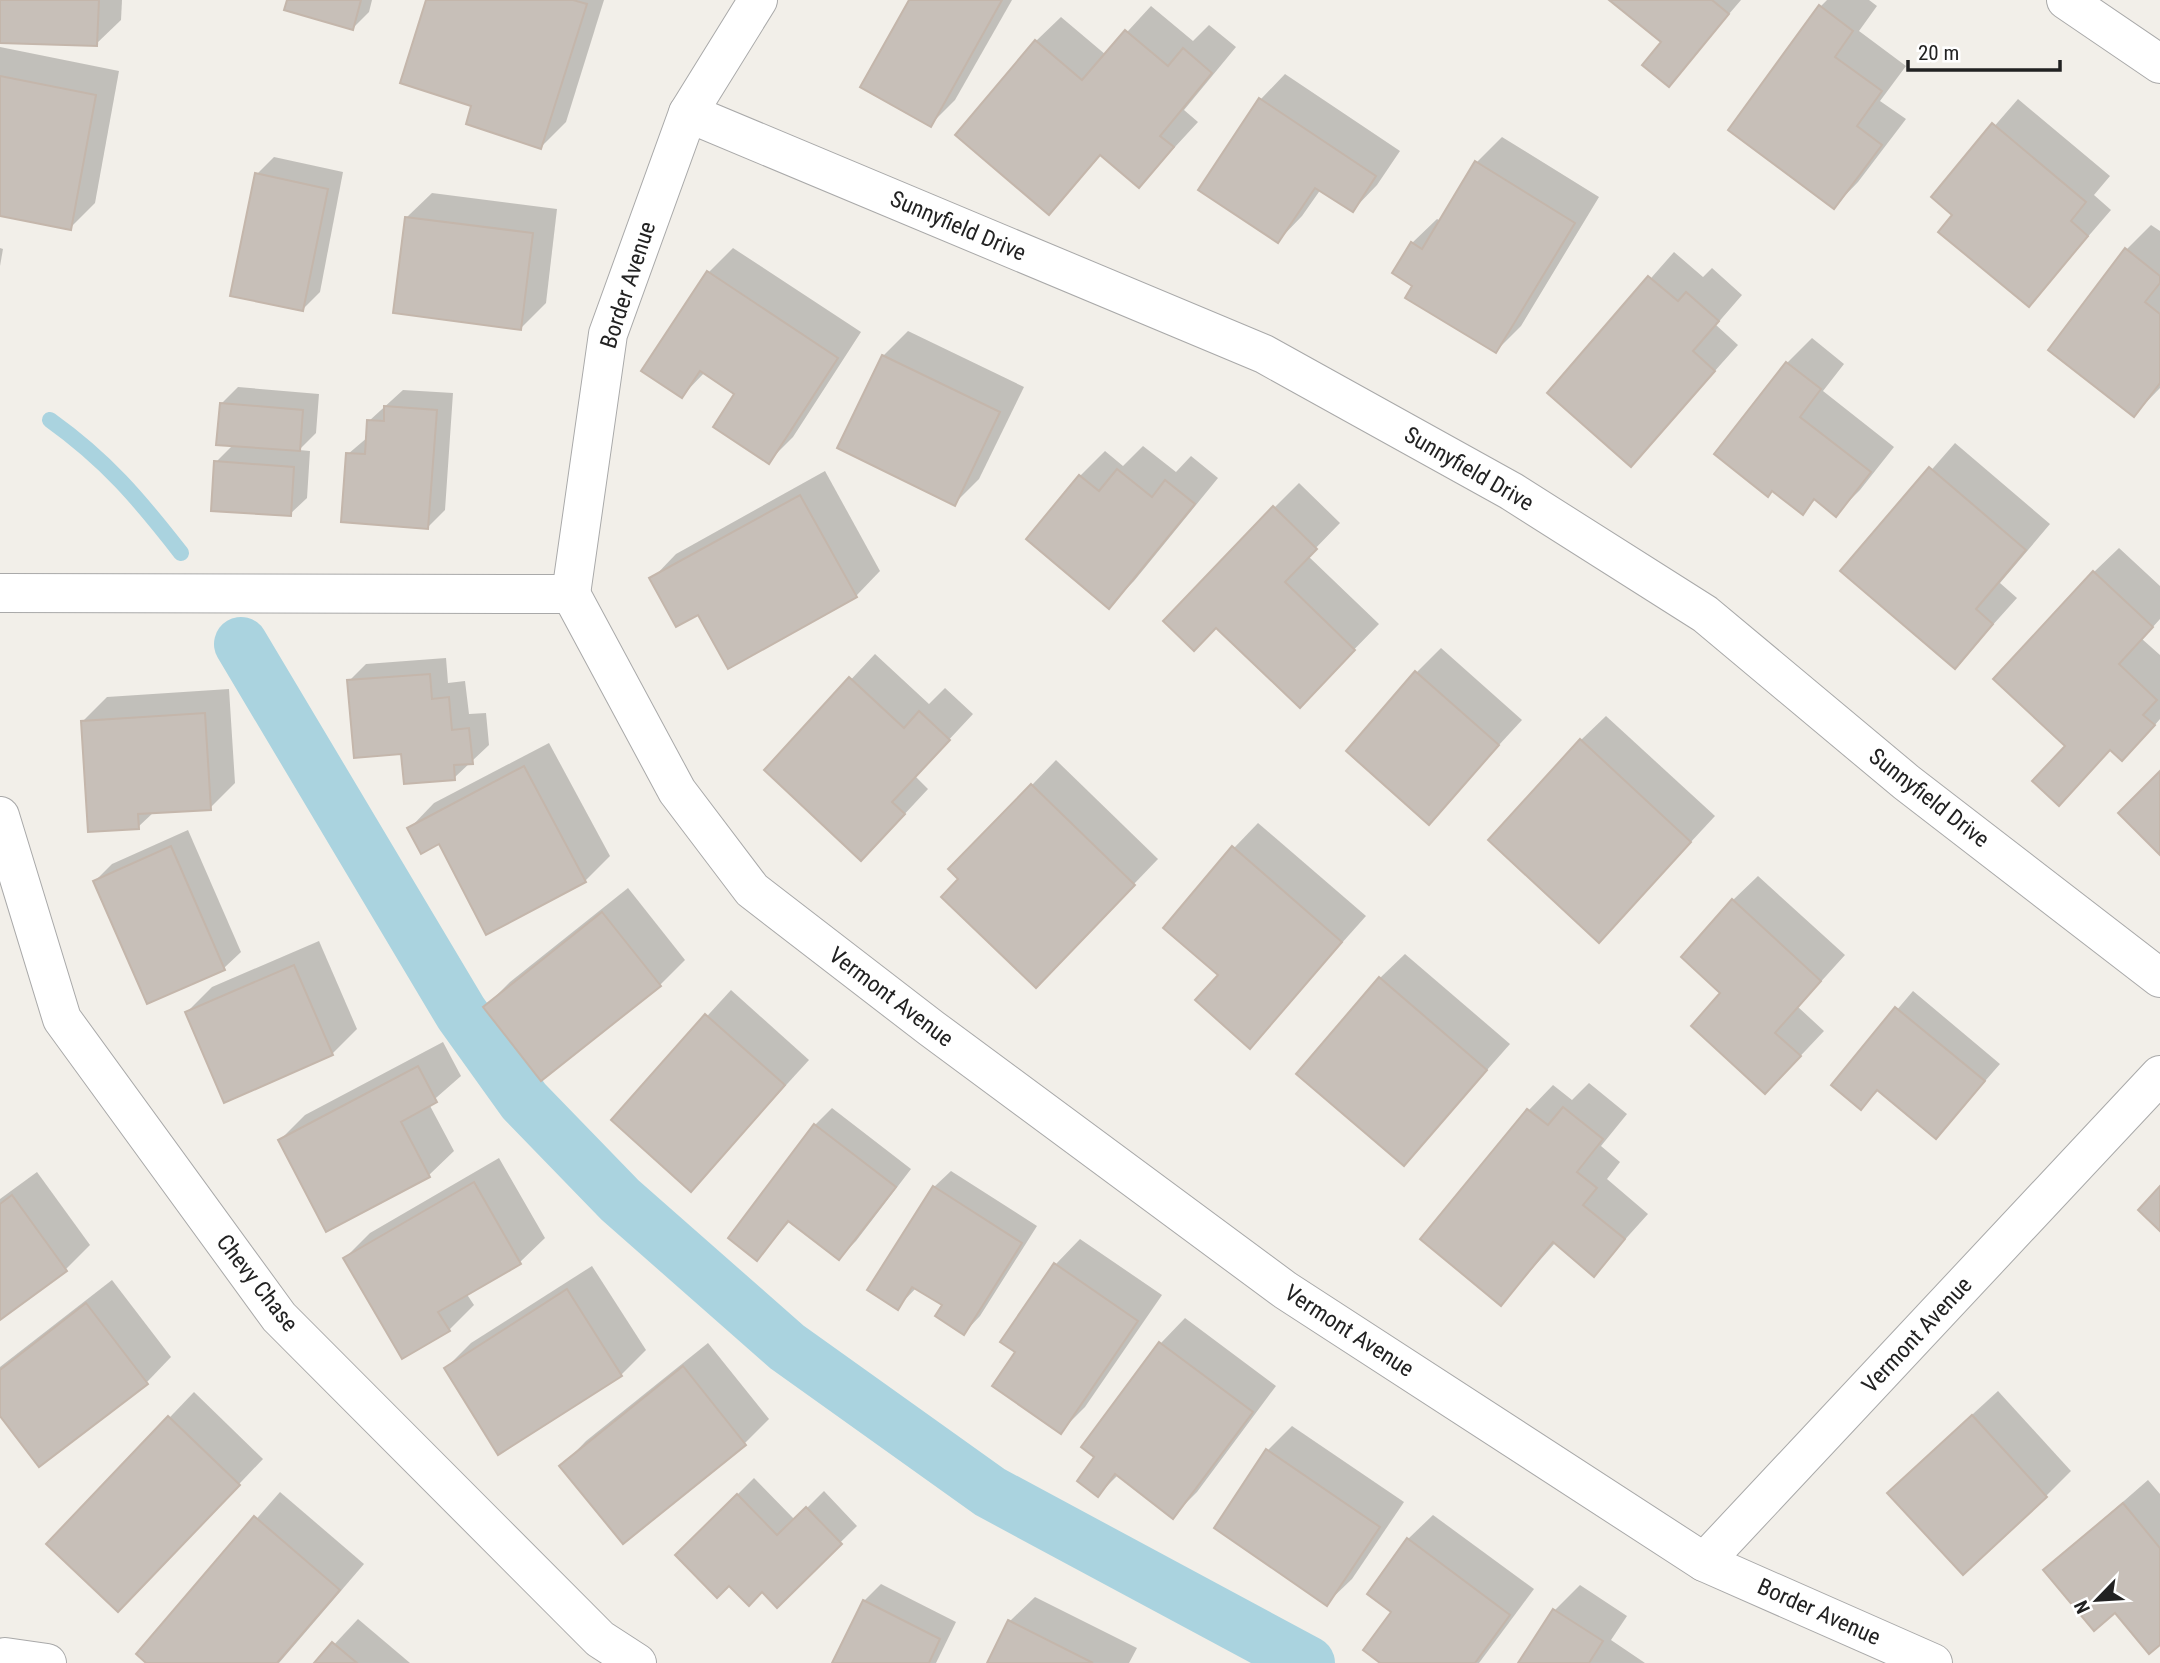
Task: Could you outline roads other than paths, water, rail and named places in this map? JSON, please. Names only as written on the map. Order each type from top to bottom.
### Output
[{"type":"street","name":"Border Avenue","points":[[571,594],[608,334],[688,113],[758,0]]},
{"type":"street","points":[[2066,0],[2160,64]]},
{"type":"street","name":"Sunnyfield Drive","points":[[688,113],[1264,354],[1511,491],[1706,614],[1906,782],[2160,978]]},
{"type":"street","points":[[0,593],[571,594]]},
{"type":"street","name":"Vermont Avenue","points":[[571,594],[677,791],[752,890],[931,1028],[1286,1290],[1704,1562],[2160,1075]]},
{"type":"street","name":"Chevy Chase","points":[[0,816],[62,1018],[279,1317],[600,1639],[637,1663]]},
{"type":"street","name":"Border Avenue","points":[[1704,1562],[1933,1663]]},
{"type":"street","points":[[0,1660],[5,1657],[47,1663]]},
{"type":"waterway","points":[[50,420],[121,481],[181,553]]},
{"type":"waterway","points":[[241,644],[461,1013],[524,1101],[620,1200],[787,1347],[990,1492],[1308,1663]]}]
